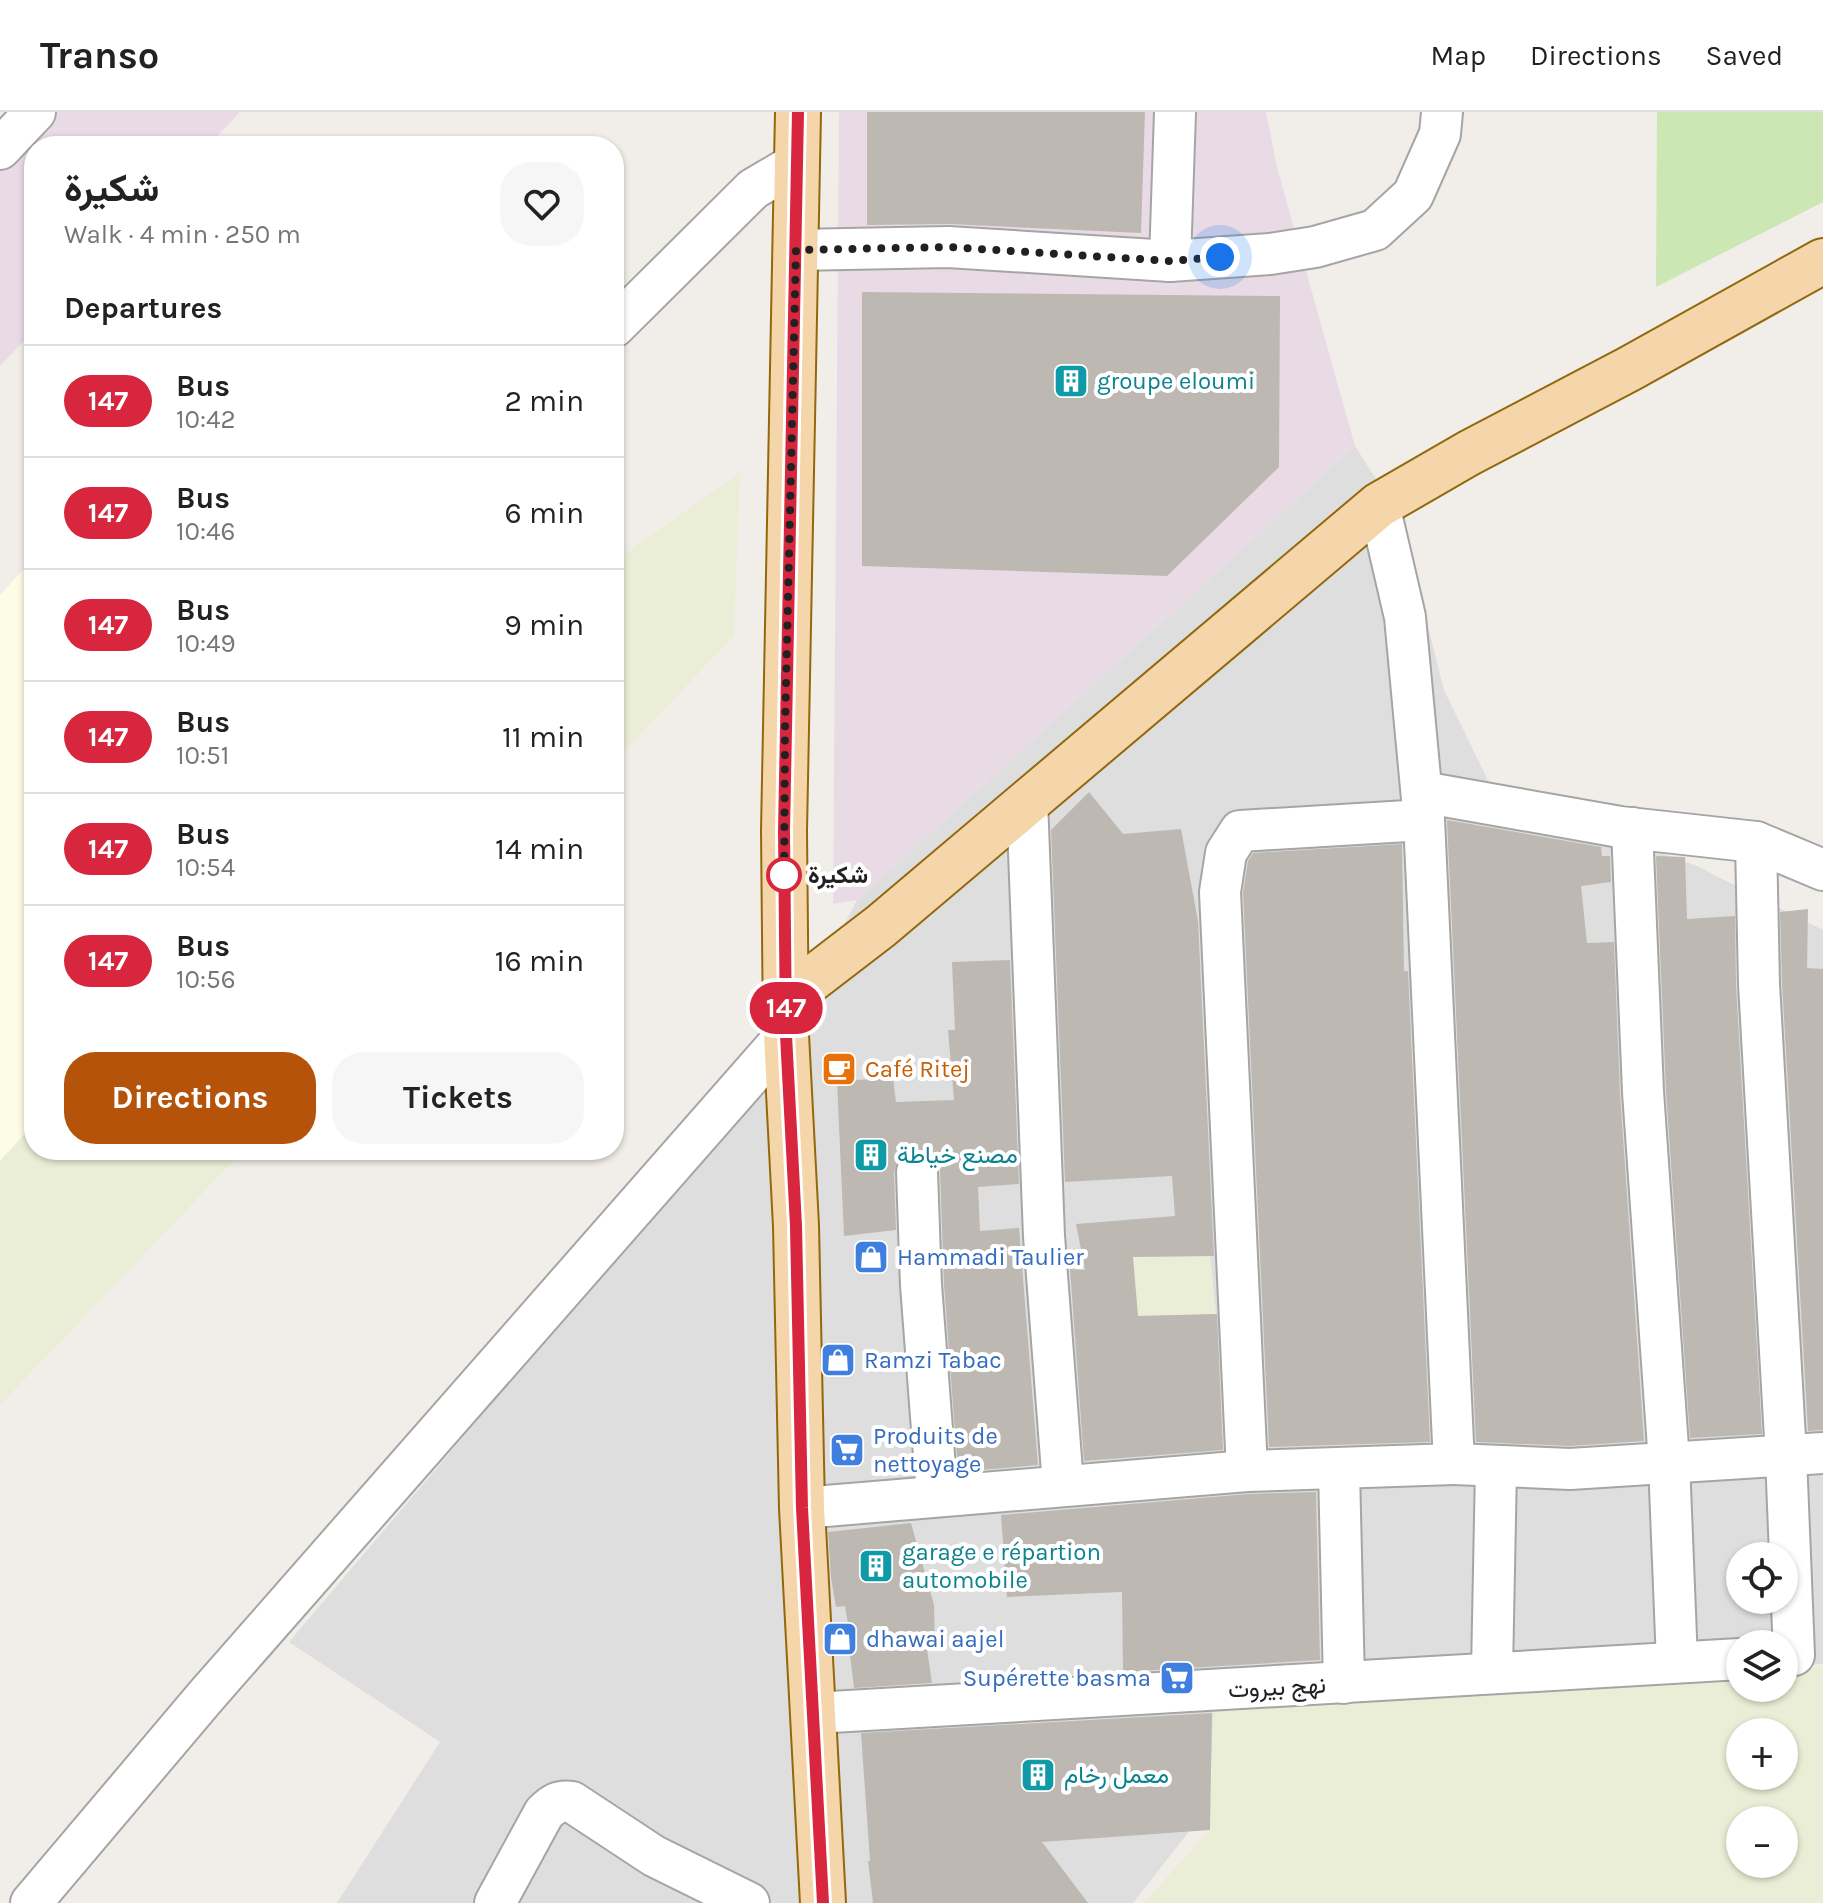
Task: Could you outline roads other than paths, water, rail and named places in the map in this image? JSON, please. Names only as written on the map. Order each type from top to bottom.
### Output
[{"type":"main road","points":[[798,112],[784,831],[786,1017],[796,1226],[802,1508],[823,1903]]},
{"type":"main road","points":[[786,1017],[881,926],[1379,505],[1823,261]]},
{"type":"street","points":[[0,149],[35,112]]},
{"type":"street","points":[[1170,261],[1175,112]]},
{"type":"street","points":[[796,250],[948,247],[1170,261],[1270,254],[1315,247],[1375,230],[1413,195],[1440,134],[1442,112]]},
{"type":"street","points":[[624,317],[753,189],[797,163]]},
{"type":"street","points":[[1379,505],[1405,617],[1423,806],[1454,1464]]},
{"type":"street","points":[[1027,801],[1044,1236],[1063,1485]]},
{"type":"street","points":[[1247,1471],[1220,892],[1226,853],[1240,831],[1423,806],[1756,842],[1823,870]]},
{"type":"street","points":[[1632,828],[1643,1092],[1669,1462],[1677,1662]]},
{"type":"street","points":[[1756,842],[1759,984],[1804,1454],[1800,1655]]},
{"type":"street","points":[[31,1903],[786,1017]]},
{"type":"street","points":[[917,1172],[921,1285],[937,1495]]},
{"type":"street","points":[[802,1508],[1247,1471],[1454,1464],[1570,1469],[1804,1454]]},
{"type":"street","points":[[1492,1672],[1496,1467]]},
{"type":"street","points":[[1339,1470],[1344,1683]]},
{"type":"street","name":"نهج بيروت","points":[[814,1713],[1726,1660]]},
{"type":"street","points":[[495,1903],[544,1813],[553,1804],[563,1801],[572,1802],[654,1856],[749,1903]]},
{"type":"place","name":"groupe eloumi","points":[[1071,381]]},
{"type":"place","name":"شكيرة","points":[[784,875]]},
{"type":"place","name":"Café Ritej","points":[[839,1069]]},
{"type":"place","name":"مصنع خياطة","points":[[871,1155]]},
{"type":"place","name":"Hammadi Taulier","points":[[871,1257]]},
{"type":"place","name":"Ramzi Tabac","points":[[838,1360]]},
{"type":"place","name":"Produits de nettoyage","points":[[847,1450]]},
{"type":"place","name":"garage e répartion automobile","points":[[876,1566]]},
{"type":"place","name":"dhawai aajel","points":[[840,1639]]},
{"type":"place","name":"Supérette basma","points":[[1177,1678]]},
{"type":"place","name":"معمل رخام","points":[[1038,1775]]}]
